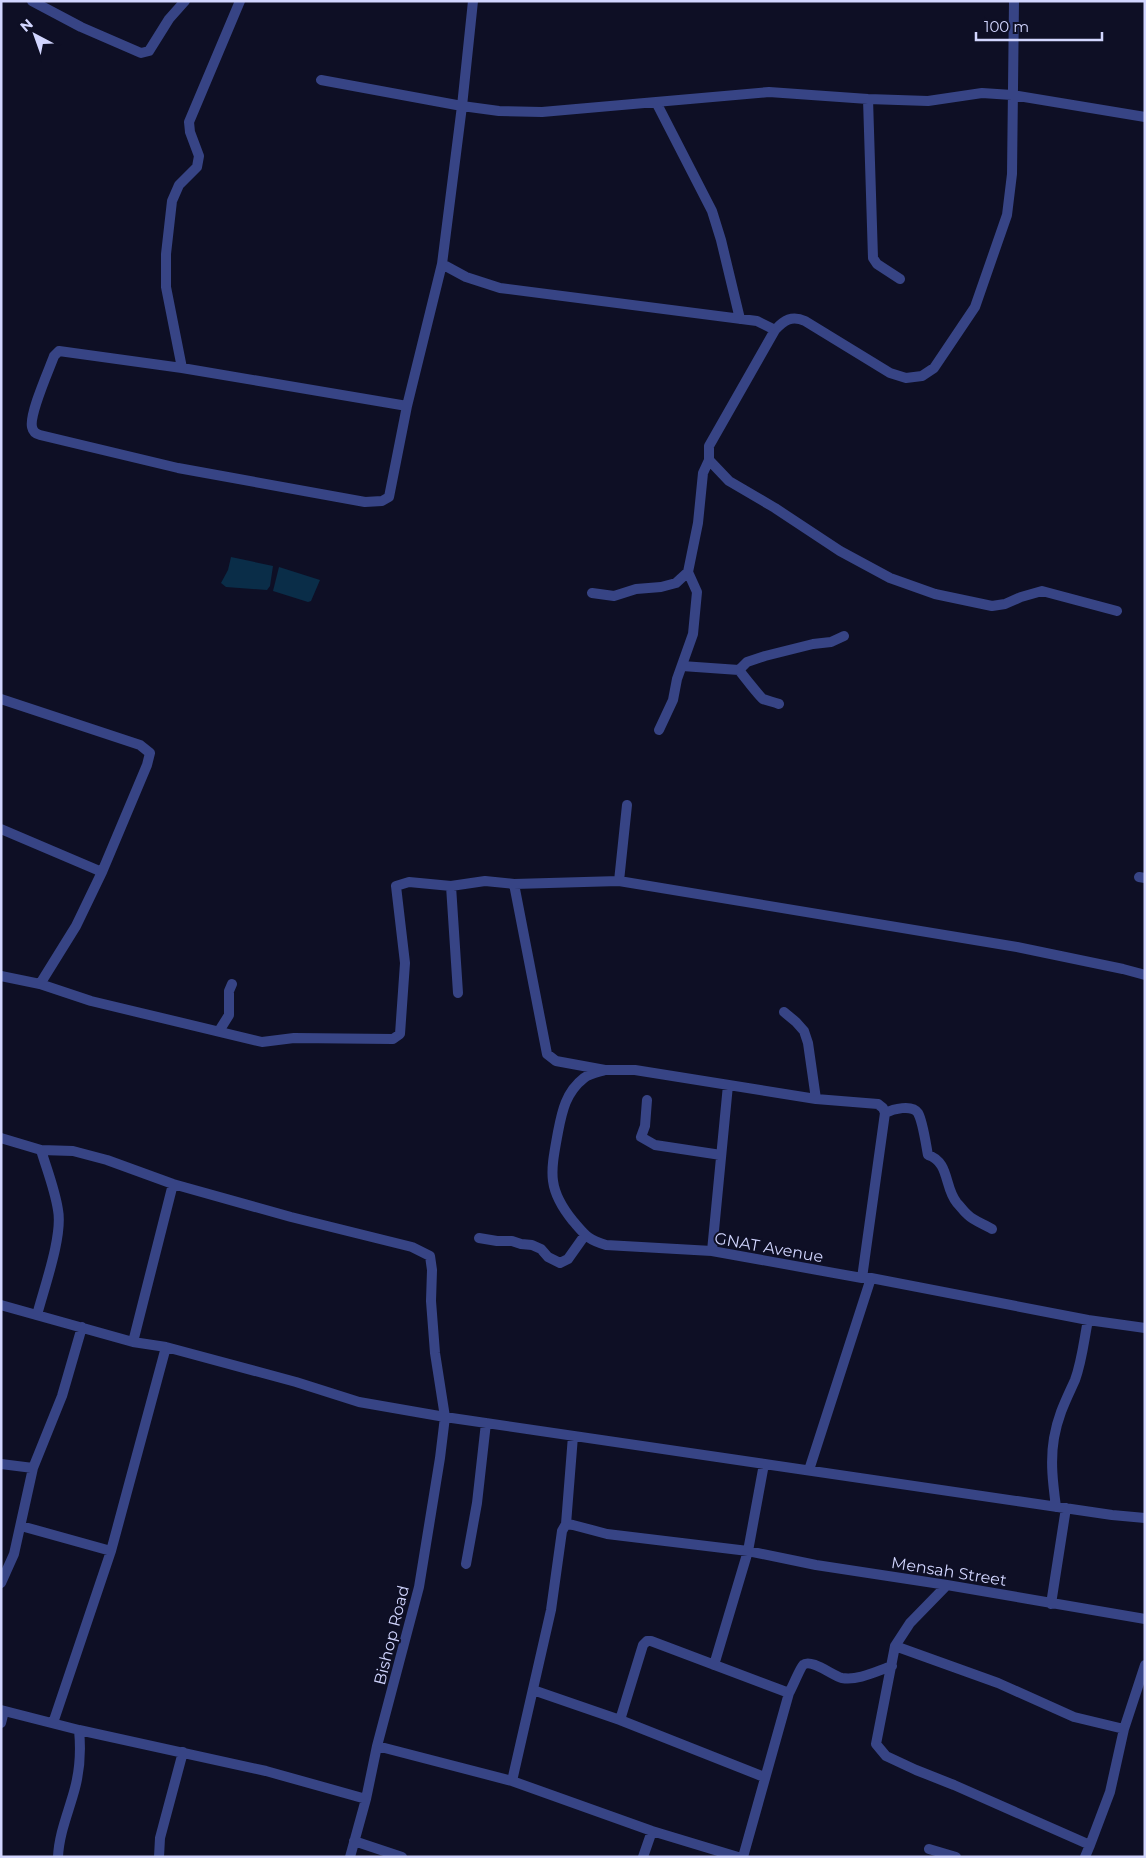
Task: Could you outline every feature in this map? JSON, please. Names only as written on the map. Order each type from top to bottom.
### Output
[{"type":"street","points":[[32,1],[81,27],[141,53],[149,50],[169,19],[185,1]]},
{"type":"street","points":[[182,368],[166,287],[166,254],[172,201],[179,185],[197,167],[199,156],[190,132],[190,122],[240,1]]},
{"type":"street","points":[[407,406],[182,368],[59,351],[54,356],[34,412],[32,429],[40,435],[178,468],[364,502],[382,501],[389,497],[407,406],[442,264],[473,1]]},
{"type":"street","points":[[659,730],[673,700],[677,679],[693,634],[697,592],[688,572],[698,523],[702,473],[709,460],[709,446],[775,330],[787,320],[795,317],[805,321],[890,373],[906,378],[922,376],[934,368],[975,308],[1006,215],[1012,174],[1014,1]]},
{"type":"street","points":[[321,80],[498,111],[542,112],[768,92],[868,100],[928,101],[982,93],[1012,95],[1145,117]]},
{"type":"street","points":[[868,100],[873,258],[877,264],[900,280]]},
{"type":"street","points":[[656,102],[712,211],[740,319]]},
{"type":"street","points":[[442,264],[466,277],[500,288],[740,319],[757,322],[775,330]]},
{"type":"street","points":[[709,460],[729,482],[775,508],[840,552],[890,578],[935,594],[992,606],[1005,604],[1020,597],[1042,591],[1117,610]]},
{"type":"street","points":[[592,594],[614,596],[636,589],[661,587],[676,583],[688,572]]},
{"type":"street","points":[[739,670],[747,662],[765,656],[813,644],[831,642],[844,636]]},
{"type":"street","points":[[682,666],[739,670],[761,698],[780,704]]},
{"type":"street","points":[[1,699],[140,745],[150,753],[147,765],[102,872],[76,926],[40,984]]},
{"type":"street","points":[[619,882],[627,805]]},
{"type":"street","points":[[1,829],[102,872]]},
{"type":"street","points":[[1,976],[40,984],[91,1001],[262,1042],[294,1038],[393,1039],[397,1038],[400,1034],[405,963],[396,886],[409,882],[450,886],[486,881],[514,884],[619,882],[1017,947],[1145,975]]},
{"type":"street","points":[[514,884],[547,1054],[556,1061],[605,1070],[635,1070],[816,1099],[878,1104],[883,1108],[885,1113],[866,1278],[809,1470]]},
{"type":"street","points":[[450,886],[458,993]]},
{"type":"street","points":[[219,1031],[229,1016],[229,991],[232,984]]},
{"type":"street","points":[[784,1012],[804,1031],[808,1043],[816,1099]]},
{"type":"street","name":"GNAT Avenue","points":[[605,1070],[585,1077],[564,1102],[552,1168],[553,1187],[562,1207],[589,1240],[606,1245],[712,1252],[866,1278],[1088,1320],[1145,1328]]},
{"type":"street","points":[[712,1252],[728,1085]]},
{"type":"street","points":[[647,1100],[645,1126],[641,1137],[655,1144],[721,1155]]},
{"type":"street","points":[[885,1113],[902,1108],[913,1109],[918,1114],[928,1155],[936,1158],[945,1171],[956,1202],[968,1216],[992,1229]]},
{"type":"street","points":[[1,1138],[42,1150],[82,1153],[173,1184],[133,1342]]},
{"type":"street","points":[[37,1315],[57,1239],[59,1222],[58,1210],[42,1150]]},
{"type":"street","name":"Bishop Road","points":[[173,1184],[291,1217],[412,1247],[430,1256],[435,1353],[445,1417],[419,1587],[350,1857]]},
{"type":"street","points":[[479,1238],[532,1245],[541,1249],[560,1263],[568,1259],[585,1234]]},
{"type":"street","points":[[1,1305],[133,1342],[166,1347],[296,1382],[359,1402],[573,1436],[1061,1508],[1145,1518]]},
{"type":"street","points":[[1051,1604],[1061,1508],[1052,1466],[1054,1439],[1060,1412],[1082,1357],[1088,1320]]},
{"type":"street","points":[[1,1584],[14,1554],[33,1468],[62,1396],[82,1327]]},
{"type":"street","points":[[53,1723],[111,1551],[166,1347]]},
{"type":"street","points":[[466,1564],[477,1503],[486,1423]]},
{"type":"street","points":[[512,1781],[551,1610],[562,1531],[566,1524],[573,1436]]},
{"type":"street","points":[[1,1464],[33,1468]]},
{"type":"street","points":[[714,1665],[748,1551],[764,1464]]},
{"type":"street","name":"Mensah Street","points":[[566,1524],[573,1524],[607,1534],[748,1551],[816,1565],[1145,1619]]},
{"type":"street","points":[[21,1526],[111,1551]]},
{"type":"street","points":[[947,1585],[910,1623],[895,1646],[876,1744],[886,1756],[1090,1844]]},
{"type":"street","points":[[620,1720],[643,1645],[647,1641],[789,1693]]},
{"type":"street","points":[[895,1646],[998,1683],[1074,1717],[1124,1730]]},
{"type":"street","points":[[743,1857],[789,1693],[804,1663],[818,1666],[841,1678],[851,1678],[892,1666]]},
{"type":"street","points":[[1085,1857],[1110,1792],[1124,1730],[1145,1664]]},
{"type":"street","points":[[533,1690],[620,1720],[764,1777]]},
{"type":"street","points":[[1,1723],[3,1710],[80,1730],[266,1771],[366,1799]]},
{"type":"street","points":[[58,1857],[58,1842],[75,1788],[82,1751],[80,1730]]},
{"type":"street","points":[[378,1746],[512,1781],[652,1831],[738,1857]]},
{"type":"street","points":[[159,1857],[160,1838],[183,1752]]},
{"type":"street","points":[[643,1857],[652,1831]]},
{"type":"street","points":[[354,1841],[402,1857]]},
{"type":"street","points":[[929,1849],[956,1857]]},
{"type":"water","points":[[231,557],[273,566],[270,586],[267,590],[226,587],[221,583],[228,570]]},
{"type":"water","points":[[279,567],[320,580],[311,601],[308,602],[273,591]]}]
